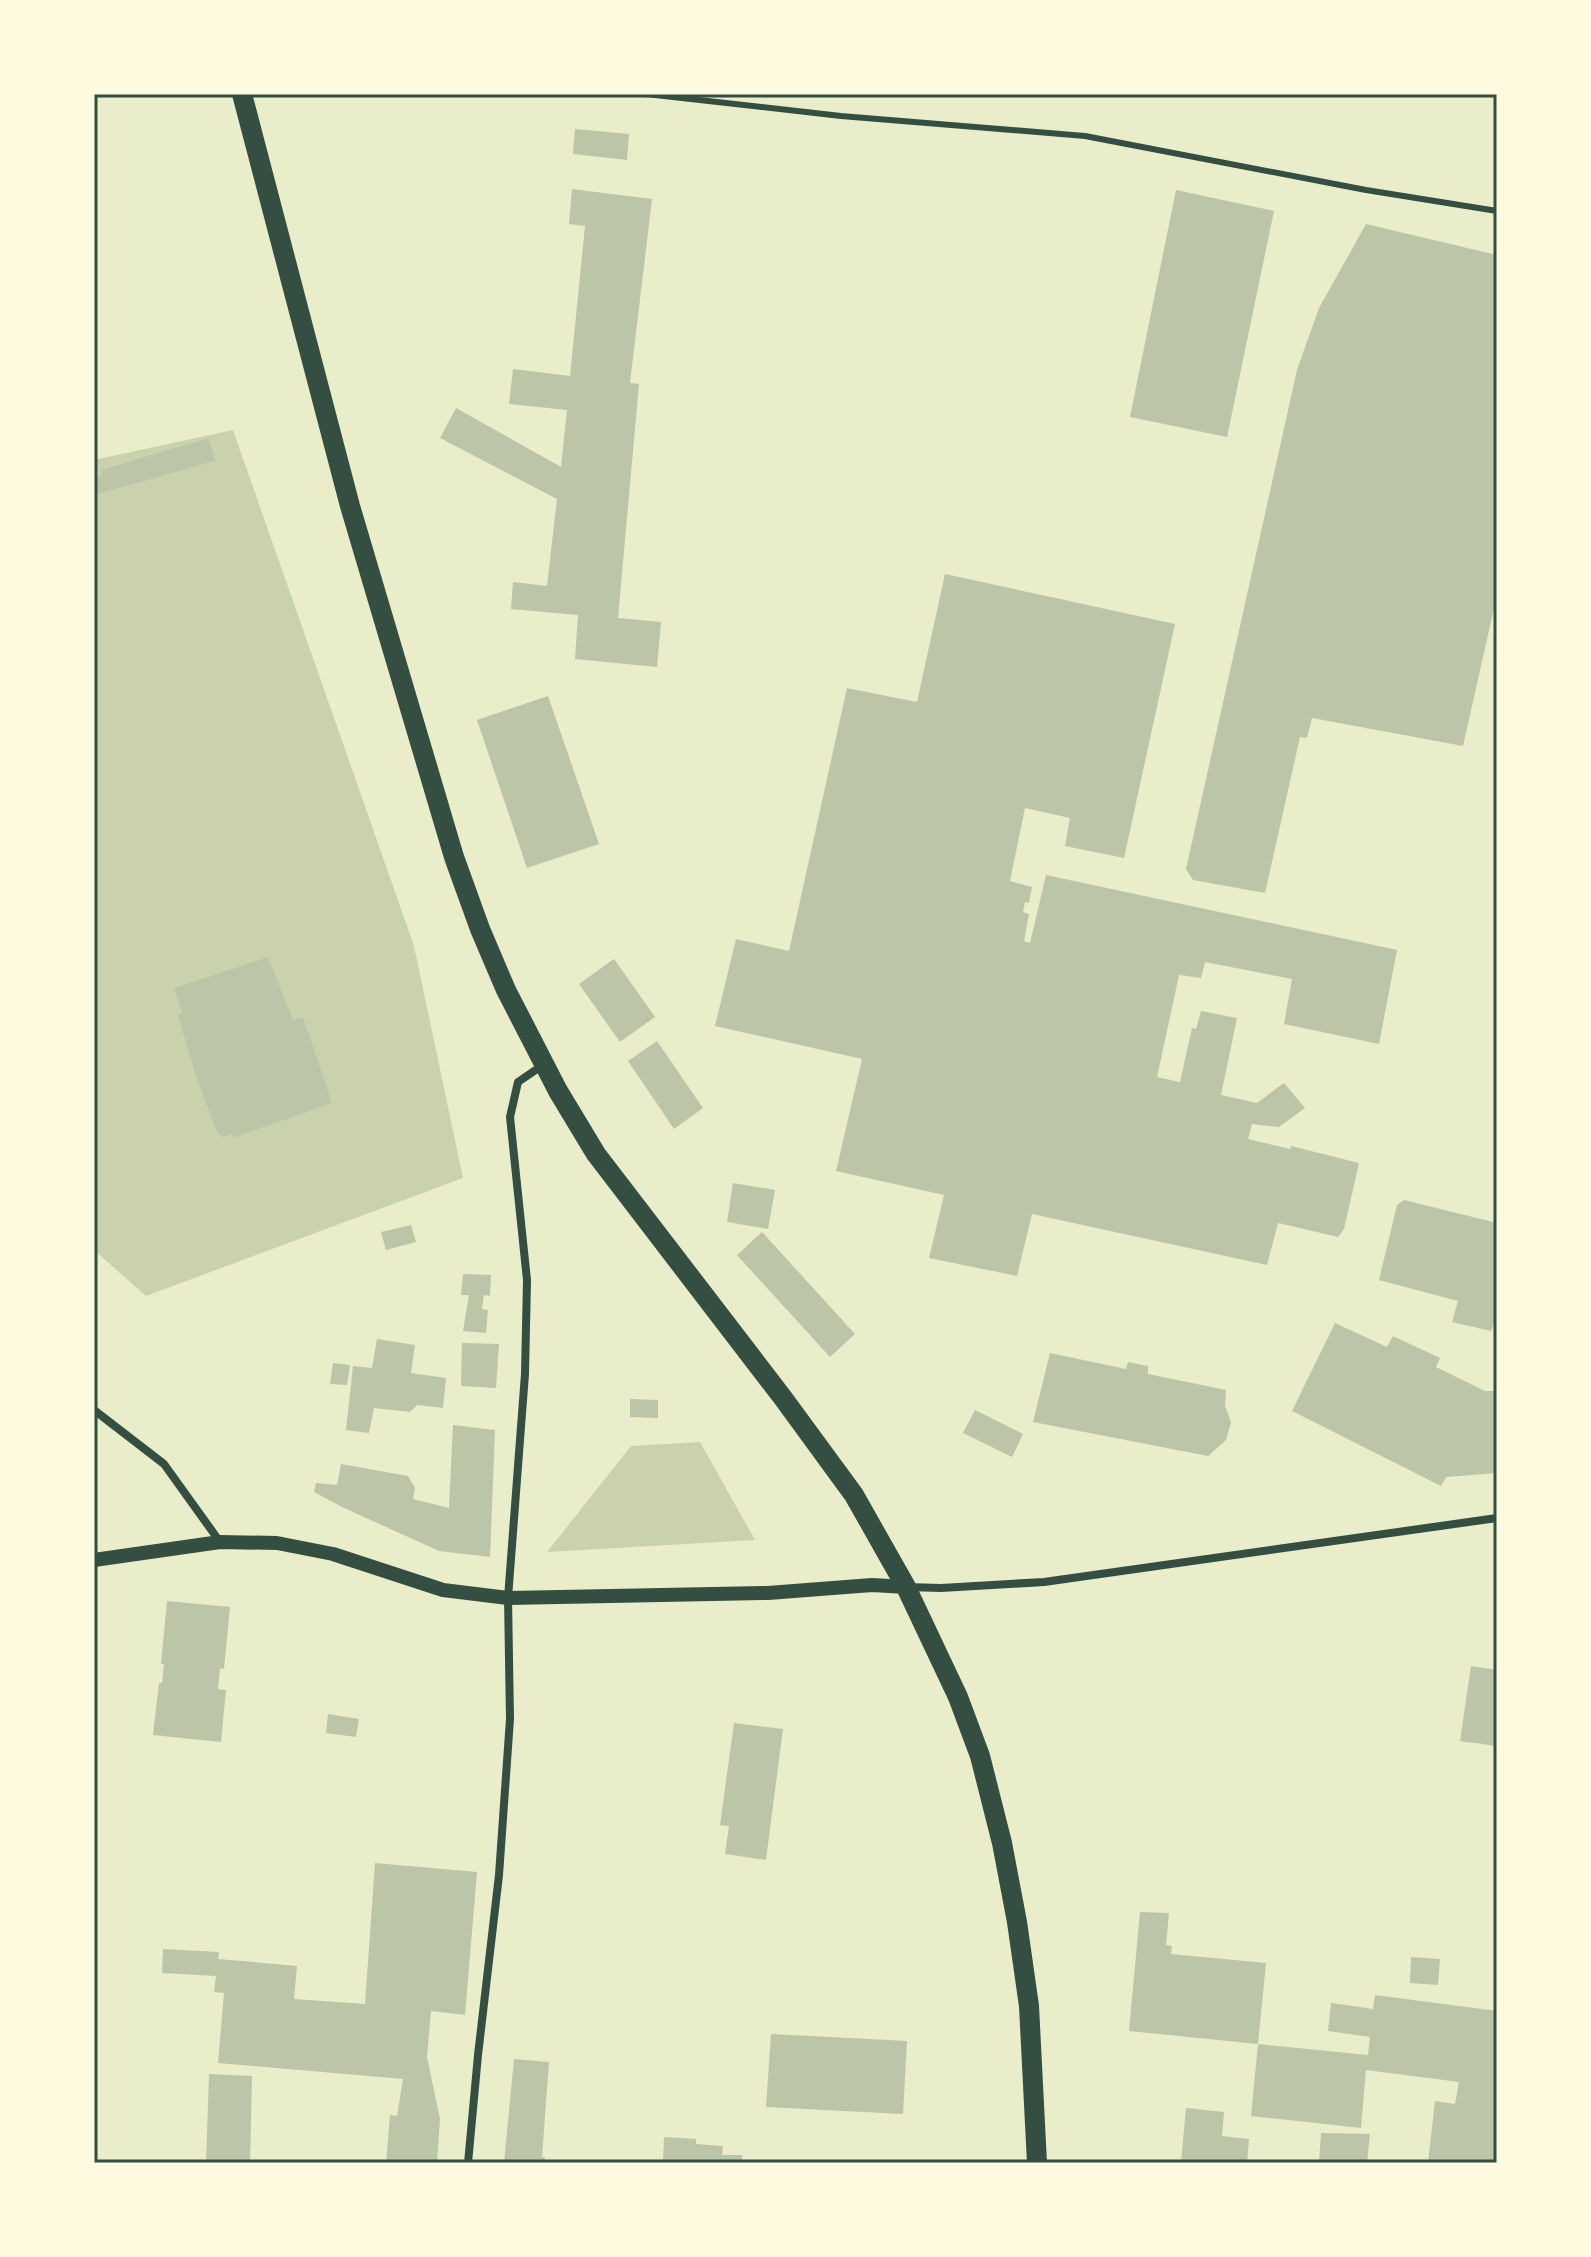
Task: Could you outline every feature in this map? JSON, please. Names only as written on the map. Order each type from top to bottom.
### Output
[{"type":"main road","points":[[242,94],[350,506],[454,857],[501,978],[544,1065],[596,1154],[854,1495],[906,1587],[958,1697],[980,1756],[1002,1843],[1029,2006],[1037,2163]]},
{"type":"street","points":[[468,2163],[499,1875],[510,1719],[508,1598],[525,1374],[527,1280],[510,1117],[518,1082],[544,1065]]},
{"type":"street","points":[[94,1410],[164,1464],[220,1542]]},
{"type":"street","points":[[94,1560],[220,1542],[277,1543],[333,1554],[443,1590],[508,1598],[757,1593],[872,1585],[941,1588],[1044,1582],[1497,1518]]},
{"type":"lane","points":[[646,94],[841,116],[1085,136],[1366,190],[1497,211]]},
{"type":"green space","points":[[233,430],[414,946],[463,1178],[146,1296],[94,1250],[94,460]]},
{"type":"green space","points":[[700,1442],[755,1540],[547,1552],[631,1446]]},
{"type":"building","points":[[575,129],[629,134],[627,160],[573,154]]},
{"type":"building","points":[[572,189],[652,199],[630,383],[639,384],[618,618],[661,622],[657,667],[575,659],[578,615],[511,609],[513,582],[547,586],[557,499],[440,438],[456,408],[561,467],[567,410],[509,404],[513,369],[570,376],[585,226],[569,224]]},
{"type":"building","points":[[1176,190],[1274,211],[1227,437],[1130,417]]},
{"type":"building","points":[[1366,224],[1497,255],[1497,595],[1463,746],[1312,718],[1307,738],[1300,737],[1265,893],[1193,880],[1186,869],[1297,370],[1319,308]]},
{"type":"building","points":[[209,438],[215,461],[94,495],[94,478],[102,475],[101,470]]},
{"type":"building","points":[[945,574],[1175,624],[1124,858],[1065,846],[1070,818],[1025,808],[1010,881],[1032,887],[1029,903],[1025,902],[1023,912],[1029,914],[1024,941],[1030,943],[1046,875],[1397,950],[1379,1044],[1284,1024],[1292,979],[1205,962],[1201,978],[1179,975],[1157,1077],[1180,1082],[1192,1028],[1196,1029],[1201,1011],[1237,1018],[1221,1095],[1257,1103],[1284,1083],[1305,1108],[1279,1127],[1252,1124],[1248,1139],[1359,1163],[1344,1229],[1338,1237],[1278,1223],[1267,1265],[1032,1214],[1017,1276],[929,1258],[944,1195],[836,1171],[862,1059],[715,1026],[736,939],[789,951],[847,688],[917,702]]},
{"type":"building","points":[[548,696],[599,844],[527,868],[477,720]]},
{"type":"building","points":[[268,957],[293,1020],[303,1017],[332,1103],[233,1138],[232,1134],[222,1137],[216,1130],[195,1073],[178,1015],[182,1013],[174,988]]},
{"type":"building","points":[[614,959],[655,1017],[620,1042],[579,984]]},
{"type":"building","points":[[657,1041],[703,1108],[674,1129],[628,1061]]},
{"type":"building","points":[[733,1183],[775,1190],[768,1229],[727,1222]]},
{"type":"building","points":[[1404,1200],[1497,1223],[1497,1316],[1491,1331],[1452,1322],[1458,1301],[1379,1280],[1397,1205]]},
{"type":"building","points":[[411,1225],[416,1242],[386,1250],[381,1232]]},
{"type":"building","points":[[762,1232],[855,1334],[830,1357],[737,1255]]},
{"type":"building","points":[[463,1274],[491,1275],[490,1296],[484,1295],[482,1309],[488,1310],[486,1333],[463,1331],[469,1295],[461,1295]]},
{"type":"building","points":[[1335,1323],[1387,1347],[1393,1336],[1440,1358],[1436,1367],[1485,1391],[1497,1391],[1497,1473],[1446,1477],[1441,1486],[1292,1411]]},
{"type":"building","points":[[377,1339],[415,1345],[411,1373],[446,1378],[443,1408],[417,1405],[410,1412],[374,1408],[369,1433],[346,1430],[353,1366],[372,1368]]},
{"type":"building","points":[[462,1343],[499,1344],[496,1388],[461,1386]]},
{"type":"building","points":[[1050,1353],[1126,1369],[1128,1362],[1148,1366],[1148,1374],[1226,1390],[1225,1406],[1231,1422],[1226,1440],[1208,1456],[1033,1422]]},
{"type":"building","points":[[333,1363],[350,1365],[347,1385],[330,1384]]},
{"type":"building","points":[[630,1399],[658,1400],[658,1418],[630,1417]]},
{"type":"building","points":[[975,1410],[1023,1434],[1012,1457],[963,1433]]},
{"type":"building","points":[[453,1425],[495,1430],[490,1557],[439,1551],[314,1492],[316,1483],[337,1485],[341,1464],[408,1476],[415,1488],[413,1499],[449,1508]]},
{"type":"building","points":[[167,1601],[230,1607],[224,1669],[220,1668],[218,1689],[226,1690],[221,1742],[153,1735],[164,1664],[161,1664]]},
{"type":"building","points":[[1471,1666],[1497,1670],[1497,1746],[1460,1741]]},
{"type":"building","points":[[328,1714],[359,1719],[356,1737],[326,1733]]},
{"type":"building","points":[[734,1723],[783,1729],[766,1860],[725,1854],[729,1826],[720,1825]]},
{"type":"building","points":[[375,1863],[477,1872],[465,2015],[431,2011],[427,2057],[440,2119],[437,2163],[386,2163],[390,2115],[397,2116],[403,2079],[218,2063],[224,1993],[214,1992],[216,1976],[162,1973],[163,1949],[219,1952],[218,1959],[297,1966],[294,1999],[365,2004]]},
{"type":"building","points":[[1140,1912],[1169,1913],[1166,1945],[1172,1946],[1171,1954],[1266,1963],[1258,2044],[1129,2031]]},
{"type":"building","points":[[1411,1957],[1440,1959],[1438,1985],[1410,1983]]},
{"type":"building","points":[[1375,1995],[1497,2011],[1497,2163],[1428,2163],[1435,2101],[1455,2104],[1459,2082],[1366,2070],[1361,2128],[1251,2116],[1258,2044],[1368,2055],[1370,2037],[1328,2031],[1331,2003],[1373,2009]]},
{"type":"building","points":[[771,2034],[907,2041],[903,2114],[766,2107]]},
{"type":"building","points":[[514,2059],[549,2062],[544,2163],[504,2163]]},
{"type":"building","points":[[209,2074],[252,2076],[250,2163],[206,2163]]},
{"type":"building","points":[[1186,2108],[1224,2112],[1222,2136],[1249,2139],[1247,2163],[1181,2163]]},
{"type":"building","points":[[1321,2133],[1370,2134],[1367,2163],[1319,2163]]},
{"type":"building","points":[[664,2137],[696,2139],[696,2144],[723,2146],[722,2155],[742,2155],[742,2163],[663,2163]]}]
